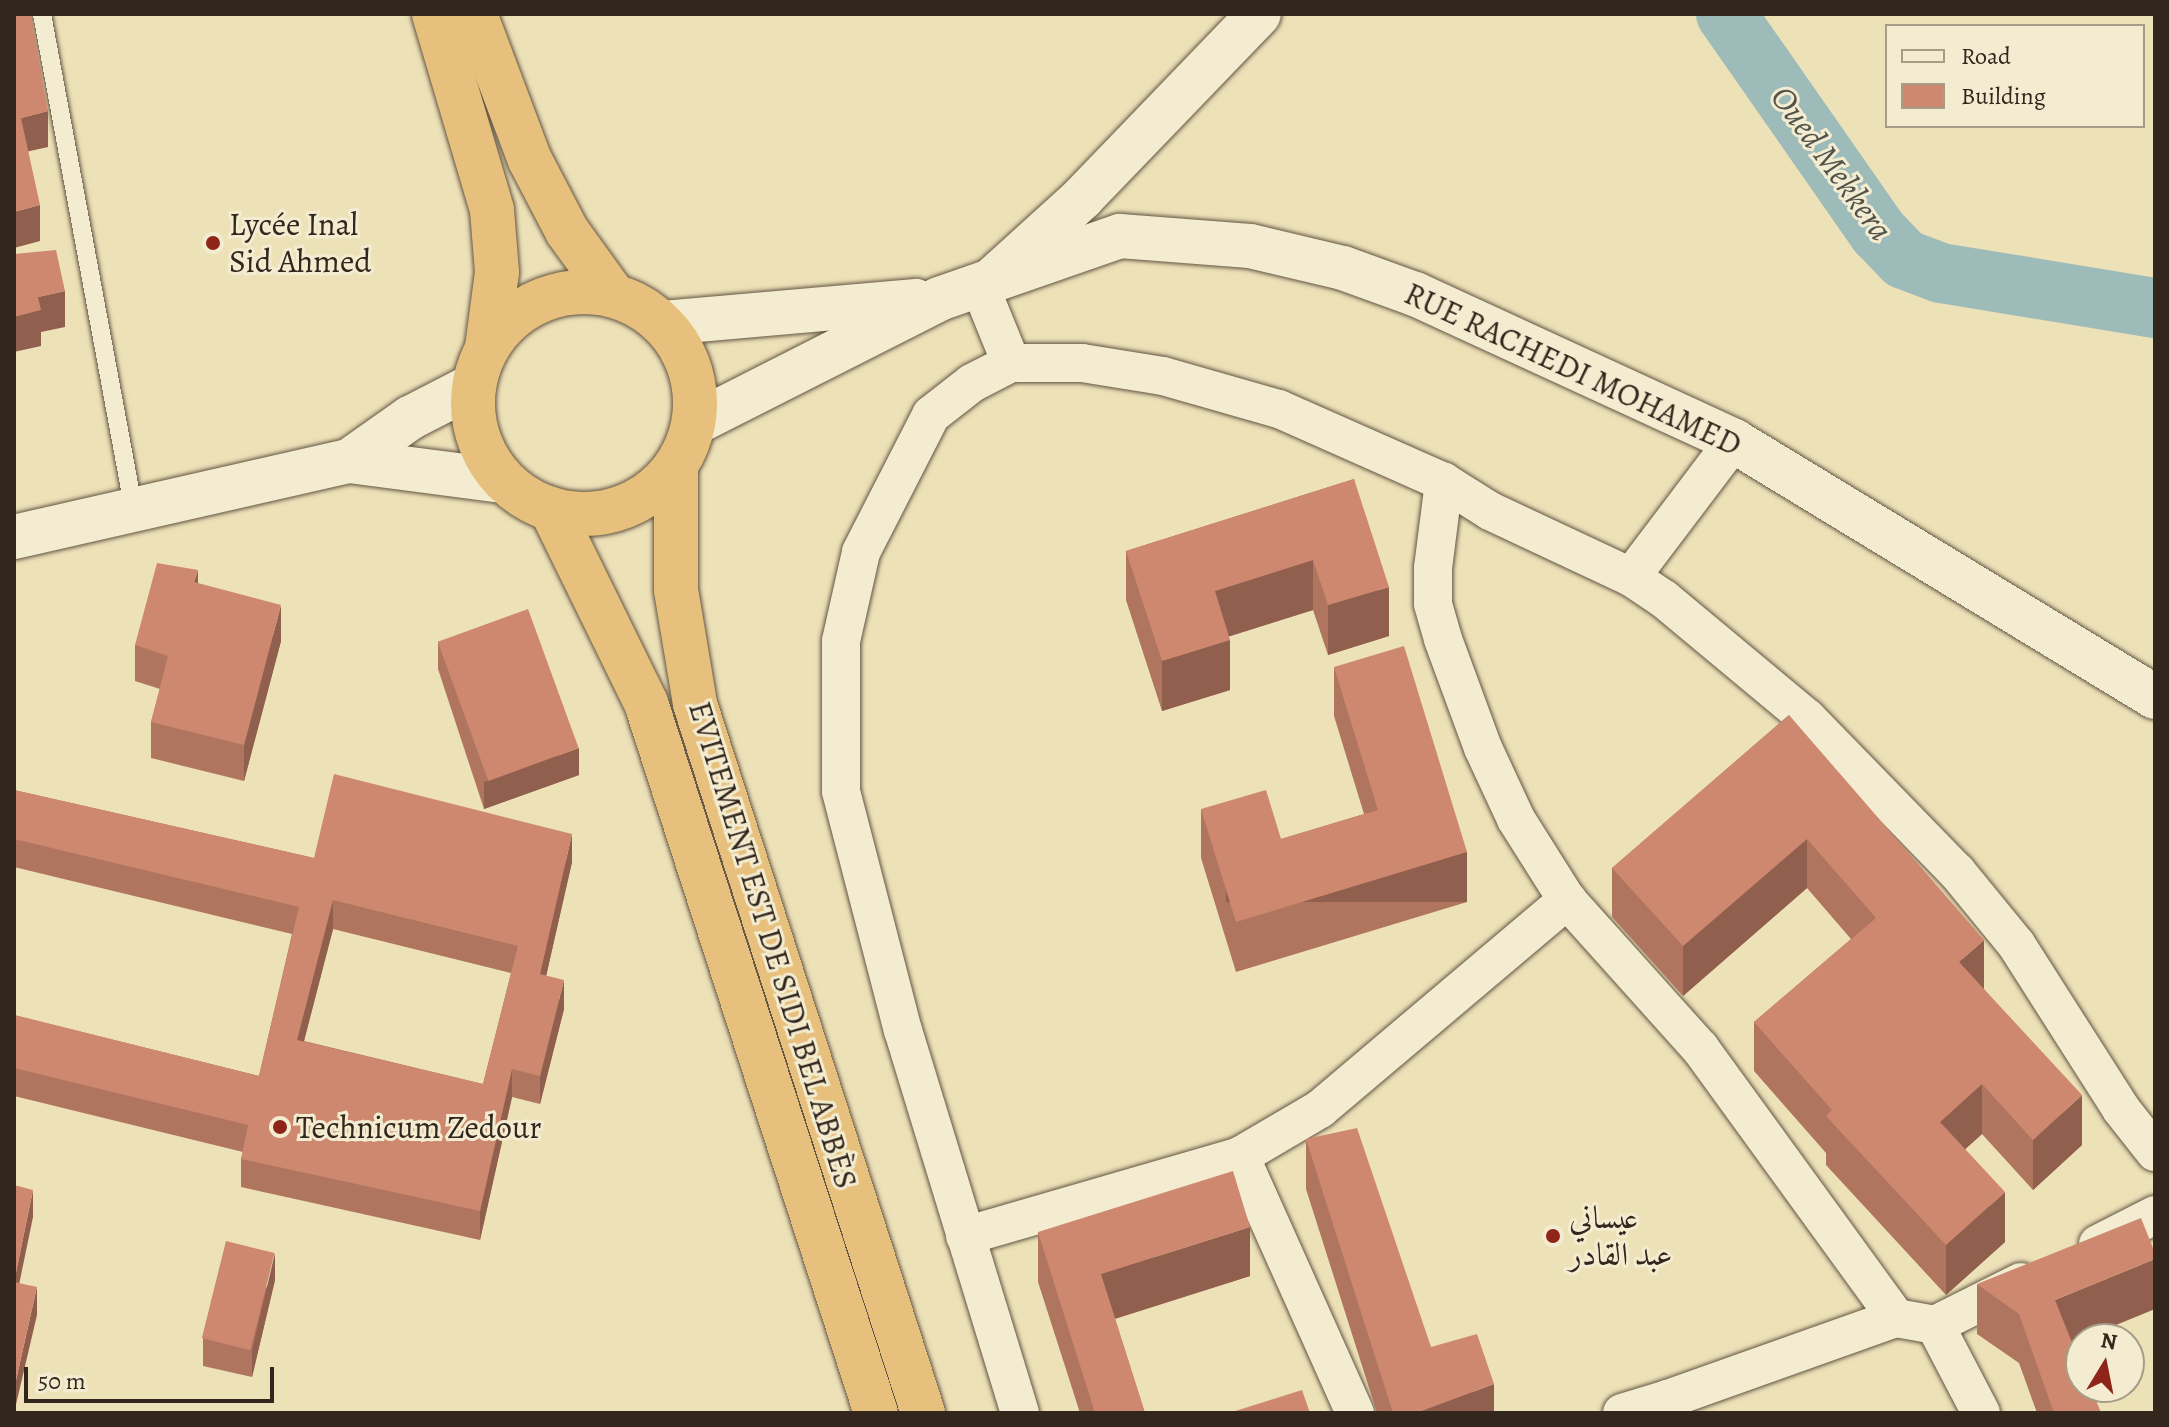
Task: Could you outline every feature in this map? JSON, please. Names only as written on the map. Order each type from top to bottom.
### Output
[{"type":"highway","points":[[434,14],[492,210],[497,272],[480,367],[476,429],[504,481],[551,509],[606,512],[633,503],[676,466],[695,423],[694,380],[687,359],[663,323],[614,296],[590,291],[541,300],[511,320],[480,367]]},
{"type":"highway","points":[[475,14],[530,160],[567,231],[614,296]]},
{"type":"highway","name":"EVITEMENT EST DE SIDI BEL ABBÈS","points":[[676,466],[676,590],[695,704],[923,1413]]},
{"type":"highway","name":"EVITEMENT EST DE SIDI BEL ABBÈS","points":[[551,509],[646,703],[876,1413]]},
{"type":"main road","points":[[987,280],[1082,198],[1259,14]]},
{"type":"main road","name":"RUE RACHEDI MOHAMED","points":[[939,299],[1120,236],[1250,246],[1343,268],[1415,294],[1734,441],[2155,697]]},
{"type":"main road","points":[[663,323],[939,299]]},
{"type":"main road","points":[[695,423],[939,299]]},
{"type":"main road","points":[[349,461],[480,367]]},
{"type":"main road","points":[[14,537],[349,461],[504,481]]},
{"type":"street","points":[[987,280],[1011,363]]},
{"type":"street","points":[[1020,1413],[903,1031],[841,791],[841,641],[861,552],[931,415],[972,383],[1011,363],[1082,363],[1163,376],[1279,409],[1444,482],[1490,511],[1631,577],[1807,718],[1957,872],[2016,944],[2121,1109],[2155,1152]]},
{"type":"street","points":[[1631,577],[1734,441]]},
{"type":"street","points":[[1444,482],[1433,568],[1433,603],[1483,748],[1516,819],[1567,900],[1700,1048],[1896,1318]]},
{"type":"street","points":[[965,1236],[1240,1156],[1320,1109],[1567,900]]},
{"type":"street","points":[[1240,1156],[1355,1413]]},
{"type":"street","points":[[1622,1413],[1670,1406],[1896,1318],[1935,1325],[2155,1215]]},
{"type":"street","points":[[1935,1325],[1981,1413]]},
{"type":"lane","points":[[42,14],[134,511]]},
{"type":"building","points":[[14,14],[31,14],[48,111],[21,118],[40,205],[14,212]]},
{"type":"building","points":[[56,250],[65,291],[38,297],[41,310],[14,317],[14,254]]},
{"type":"building","points":[[1354,479],[1389,587],[1328,605],[1313,560],[1215,591],[1230,640],[1162,661],[1126,551]]},
{"type":"building","points":[[157,563],[198,570],[194,582],[281,605],[244,745],[151,722],[168,656],[135,645]]},
{"type":"building","points":[[528,609],[579,748],[488,781],[438,642]]},
{"type":"building","points":[[1404,646],[1467,852],[1236,922],[1201,809],[1266,790],[1281,839],[1378,810],[1334,667]]},
{"type":"building","points":[[1789,715],[1984,940],[1959,962],[2082,1095],[2033,1140],[1982,1084],[1940,1122],[2005,1192],[1946,1245],[1826,1116],[1832,1110],[1754,1022],[1876,918],[1807,839],[1683,946],[1612,868]]},
{"type":"building","points":[[334,774],[572,834],[540,974],[564,980],[540,1076],[512,1069],[480,1211],[241,1159],[248,1125],[14,1068],[14,1015],[259,1076],[299,907],[14,839],[14,790],[314,858]],"holes":[[[333,900],[518,946],[483,1084],[297,1040]]]},
{"type":"building","points":[[1357,1128],[1431,1347],[1477,1334],[1494,1384],[1416,1413],[1393,1413],[1306,1139]]},
{"type":"building","points":[[1233,1171],[1250,1227],[1101,1274],[1145,1413],[1095,1413],[1038,1232]]},
{"type":"building","points":[[14,1185],[33,1190],[14,1282]]},
{"type":"building","points":[[2141,1218],[2155,1253],[2155,1259],[2055,1300],[2065,1325],[2065,1403],[2097,1403],[2101,1413],[2054,1413],[2019,1314],[1977,1284]]},
{"type":"building","points":[[226,1241],[275,1253],[250,1350],[202,1338]]},
{"type":"building","points":[[14,1282],[37,1287],[14,1389]]},
{"type":"building","points":[[1302,1390],[1310,1413],[1229,1413]]},
{"type":"waterway","name":"Oued Mekkera","points":[[1726,14],[1879,233],[1904,259],[1941,273],[2155,308]]},
{"type":"place","name":"Lycée Inal Sid Ahmed","points":[[213,243]]},
{"type":"place","name":"Technicum Zedour","points":[[280,1127]]},
{"type":"place","name":"عيساني عبد القادر","points":[[1553,1236]]}]
